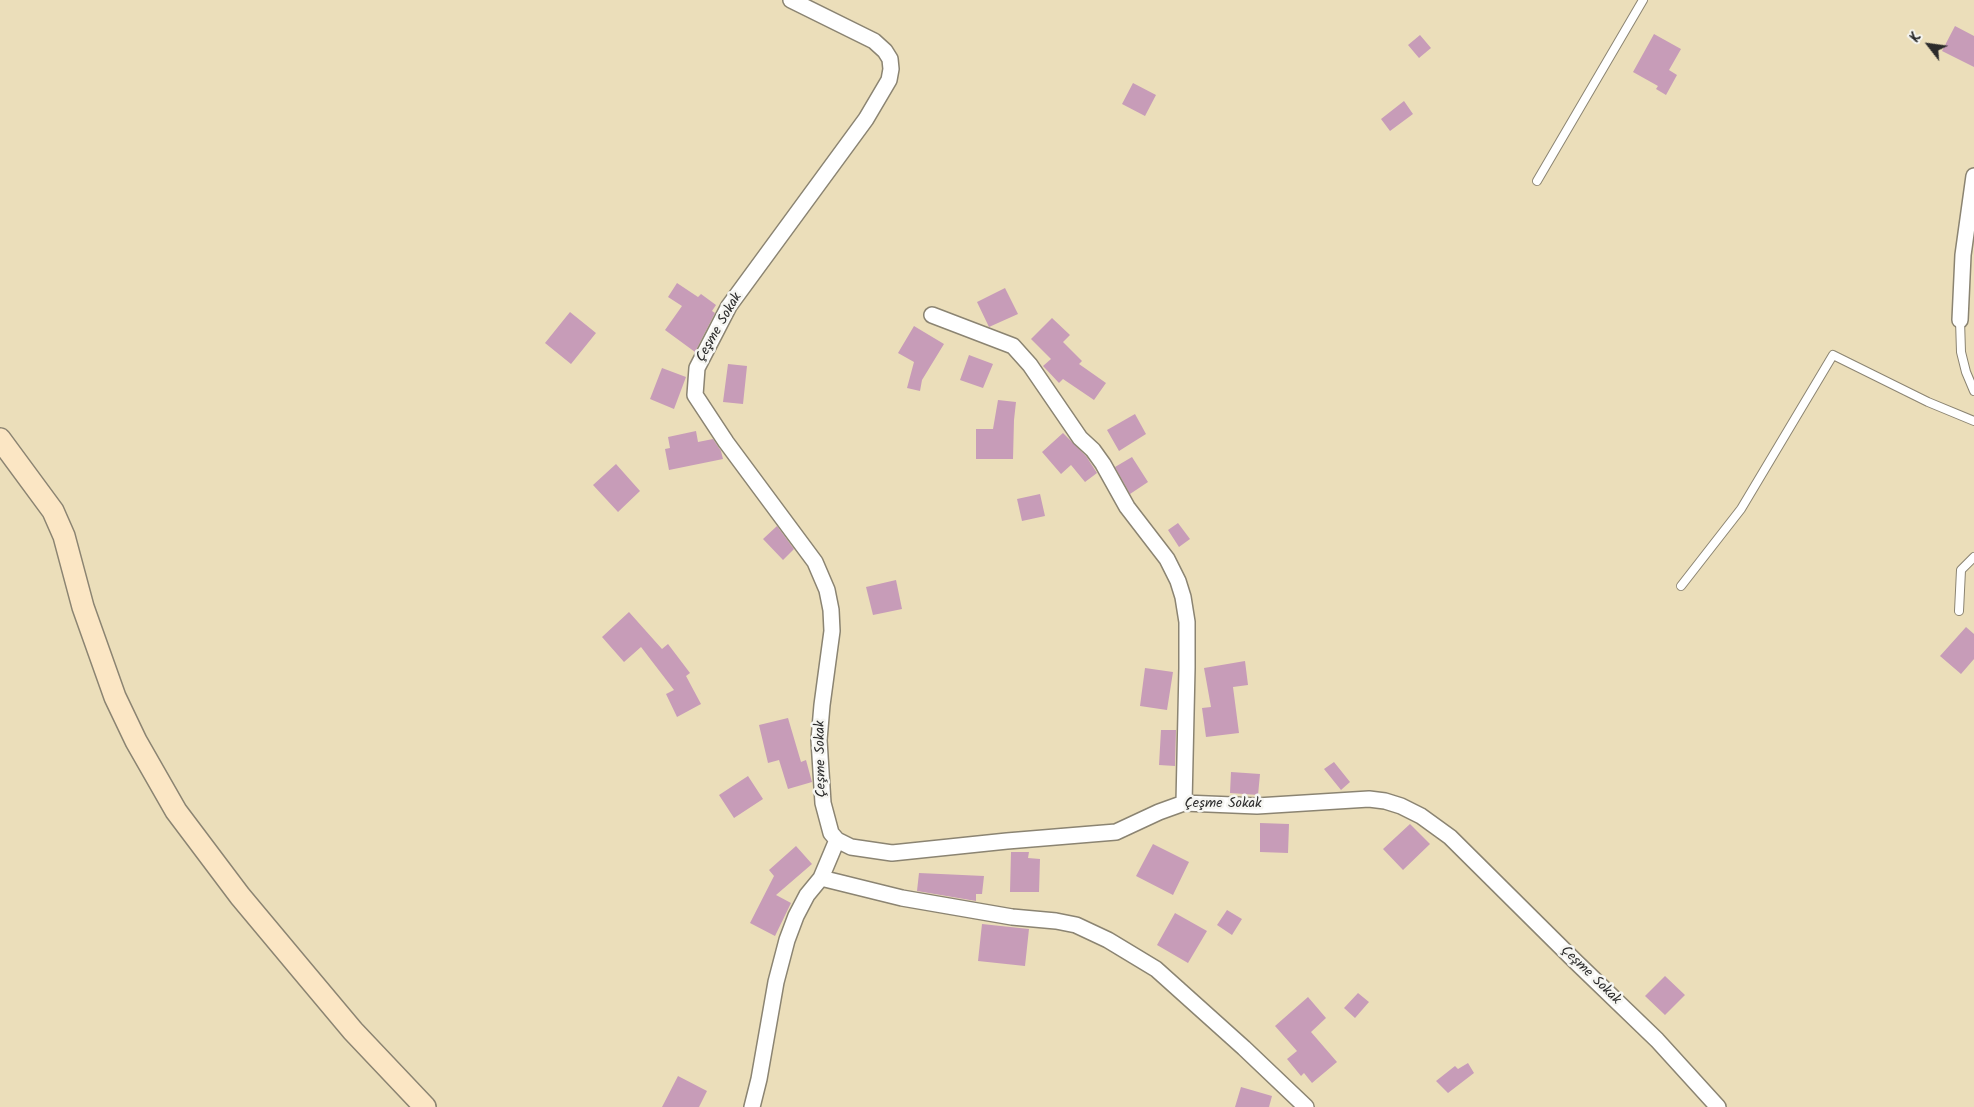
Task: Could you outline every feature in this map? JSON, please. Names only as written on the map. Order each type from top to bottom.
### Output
[{"type":"street","name":"Çeşme Sokak","points":[[791,0],[874,40],[890,59],[889,80],[866,119],[730,306],[697,368],[695,395],[726,442],[815,562],[827,590],[832,630],[819,740],[823,803],[831,833],[837,840],[851,847],[892,853],[1116,832],[1159,812],[1184,803],[1257,806],[1370,799],[1402,806],[1435,825],[1466,852],[1657,1040],[1718,1107]]},
{"type":"street","points":[[1960,320],[1963,255],[1974,176]]},
{"type":"street","points":[[932,315],[1013,346],[1030,365],[1080,438],[1098,457],[1127,507],[1168,559],[1181,589],[1187,622],[1184,803]]},
{"type":"street","points":[[0,439],[53,511],[64,536],[83,607],[115,696],[136,741],[176,811],[240,896],[295,962],[354,1032],[425,1107]]},
{"type":"street","points":[[752,1107],[759,1079],[776,982],[787,940],[796,916],[807,895],[821,878],[837,840]]},
{"type":"street","points":[[821,878],[902,898],[1012,917],[1056,921],[1076,926],[1115,944],[1156,969],[1306,1107]]},
{"type":"lane","points":[[1537,180],[1643,0]]},
{"type":"lane","points":[[1960,320],[1961,352],[1966,372],[1974,391]]},
{"type":"lane","points":[[1681,586],[1741,509],[1833,355],[1928,402],[1974,421]]},
{"type":"lane","points":[[1959,611],[1961,570],[1974,557]]},
{"type":"building","points":[[1955,26],[1974,36],[1974,67],[1942,51]]},
{"type":"building","points":[[1654,34],[1681,49],[1669,70],[1677,75],[1666,95],[1656,89],[1658,86],[1633,72]]},
{"type":"building","points":[[1420,35],[1431,48],[1419,58],[1408,45]]},
{"type":"building","points":[[1133,83],[1156,95],[1145,116],[1122,104]]},
{"type":"building","points":[[1404,101],[1413,114],[1390,131],[1381,119]]},
{"type":"building","points":[[677,283],[698,297],[701,294],[716,305],[712,311],[715,313],[695,352],[665,330],[682,306],[668,297]]},
{"type":"building","points":[[1005,288],[1018,314],[989,327],[977,302]]},
{"type":"building","points":[[570,312],[596,333],[571,364],[545,343]]},
{"type":"building","points":[[1052,318],[1070,335],[1063,342],[1082,361],[1079,364],[1106,383],[1094,400],[1063,379],[1059,383],[1043,366],[1051,359],[1031,339]]},
{"type":"building","points":[[914,326],[944,344],[922,380],[920,391],[907,388],[914,362],[898,353]]},
{"type":"building","points":[[969,355],[993,364],[983,388],[960,380]]},
{"type":"building","points":[[728,364],[747,366],[743,404],[723,402]]},
{"type":"building","points":[[662,368],[686,377],[674,409],[650,399]]},
{"type":"building","points":[[998,400],[1016,402],[1013,459],[976,459],[976,429],[993,429]]},
{"type":"building","points":[[1135,414],[1146,434],[1119,451],[1107,430]]},
{"type":"building","points":[[696,431],[698,442],[713,439],[721,451],[723,459],[669,470],[665,449],[670,448],[668,437]]},
{"type":"building","points":[[1063,433],[1086,456],[1097,473],[1085,482],[1071,465],[1061,474],[1042,452]]},
{"type":"building","points":[[1132,457],[1148,482],[1130,494],[1115,467]]},
{"type":"building","points":[[616,464],[640,491],[618,512],[593,485]]},
{"type":"building","points":[[1040,494],[1045,516],[1022,521],[1017,499]]},
{"type":"building","points":[[1178,523],[1190,539],[1179,547],[1168,530]]},
{"type":"building","points":[[777,526],[794,549],[783,560],[763,539]]},
{"type":"building","points":[[896,580],[902,609],[873,615],[866,587]]},
{"type":"building","points":[[629,612],[662,649],[668,644],[690,673],[686,676],[701,704],[677,717],[666,694],[674,690],[641,647],[624,662],[602,637]]},
{"type":"building","points":[[1966,627],[1974,634],[1974,659],[1961,674],[1940,656]]},
{"type":"building","points":[[1245,661],[1248,685],[1233,687],[1239,733],[1206,737],[1202,708],[1211,707],[1204,668]]},
{"type":"building","points":[[1145,668],[1173,672],[1167,710],[1140,706]]},
{"type":"building","points":[[788,718],[801,762],[806,760],[812,782],[788,789],[779,760],[768,763],[759,725]]},
{"type":"building","points":[[1161,730],[1176,730],[1175,766],[1159,765]]},
{"type":"building","points":[[1334,762],[1350,782],[1341,790],[1324,769]]},
{"type":"building","points":[[1231,772],[1260,774],[1258,795],[1230,793]]},
{"type":"building","points":[[748,776],[763,799],[734,818],[719,795]]},
{"type":"building","points":[[1260,823],[1289,824],[1288,853],[1260,852]]},
{"type":"building","points":[[1410,824],[1430,844],[1403,870],[1383,849]]},
{"type":"building","points":[[1153,844],[1189,862],[1173,895],[1136,876]]},
{"type":"building","points":[[796,846],[812,864],[776,895],[791,903],[775,936],[750,923],[774,876],[769,870]]},
{"type":"building","points":[[1011,852],[1029,852],[1028,858],[1040,859],[1039,892],[1010,892]]},
{"type":"building","points":[[919,873],[984,876],[982,894],[976,894],[976,901],[917,891]]},
{"type":"building","points":[[1227,910],[1242,919],[1232,935],[1217,925]]},
{"type":"building","points":[[1175,913],[1207,931],[1188,963],[1157,945]]},
{"type":"building","points":[[982,924],[1029,929],[1025,966],[978,961]]},
{"type":"building","points":[[1665,976],[1685,995],[1665,1015],[1645,996]]},
{"type":"building","points":[[1358,993],[1369,1002],[1355,1018],[1344,1008]]},
{"type":"building","points":[[1308,997],[1326,1018],[1311,1032],[1337,1062],[1312,1083],[1304,1073],[1301,1076],[1287,1059],[1297,1051],[1275,1026]]},
{"type":"building","points":[[1468,1063],[1474,1073],[1448,1093],[1436,1081],[1455,1066],[1458,1069]]},
{"type":"building","points":[[678,1076],[707,1091],[699,1107],[662,1107]]},
{"type":"building","points":[[1241,1087],[1272,1096],[1269,1107],[1235,1107]]}]
